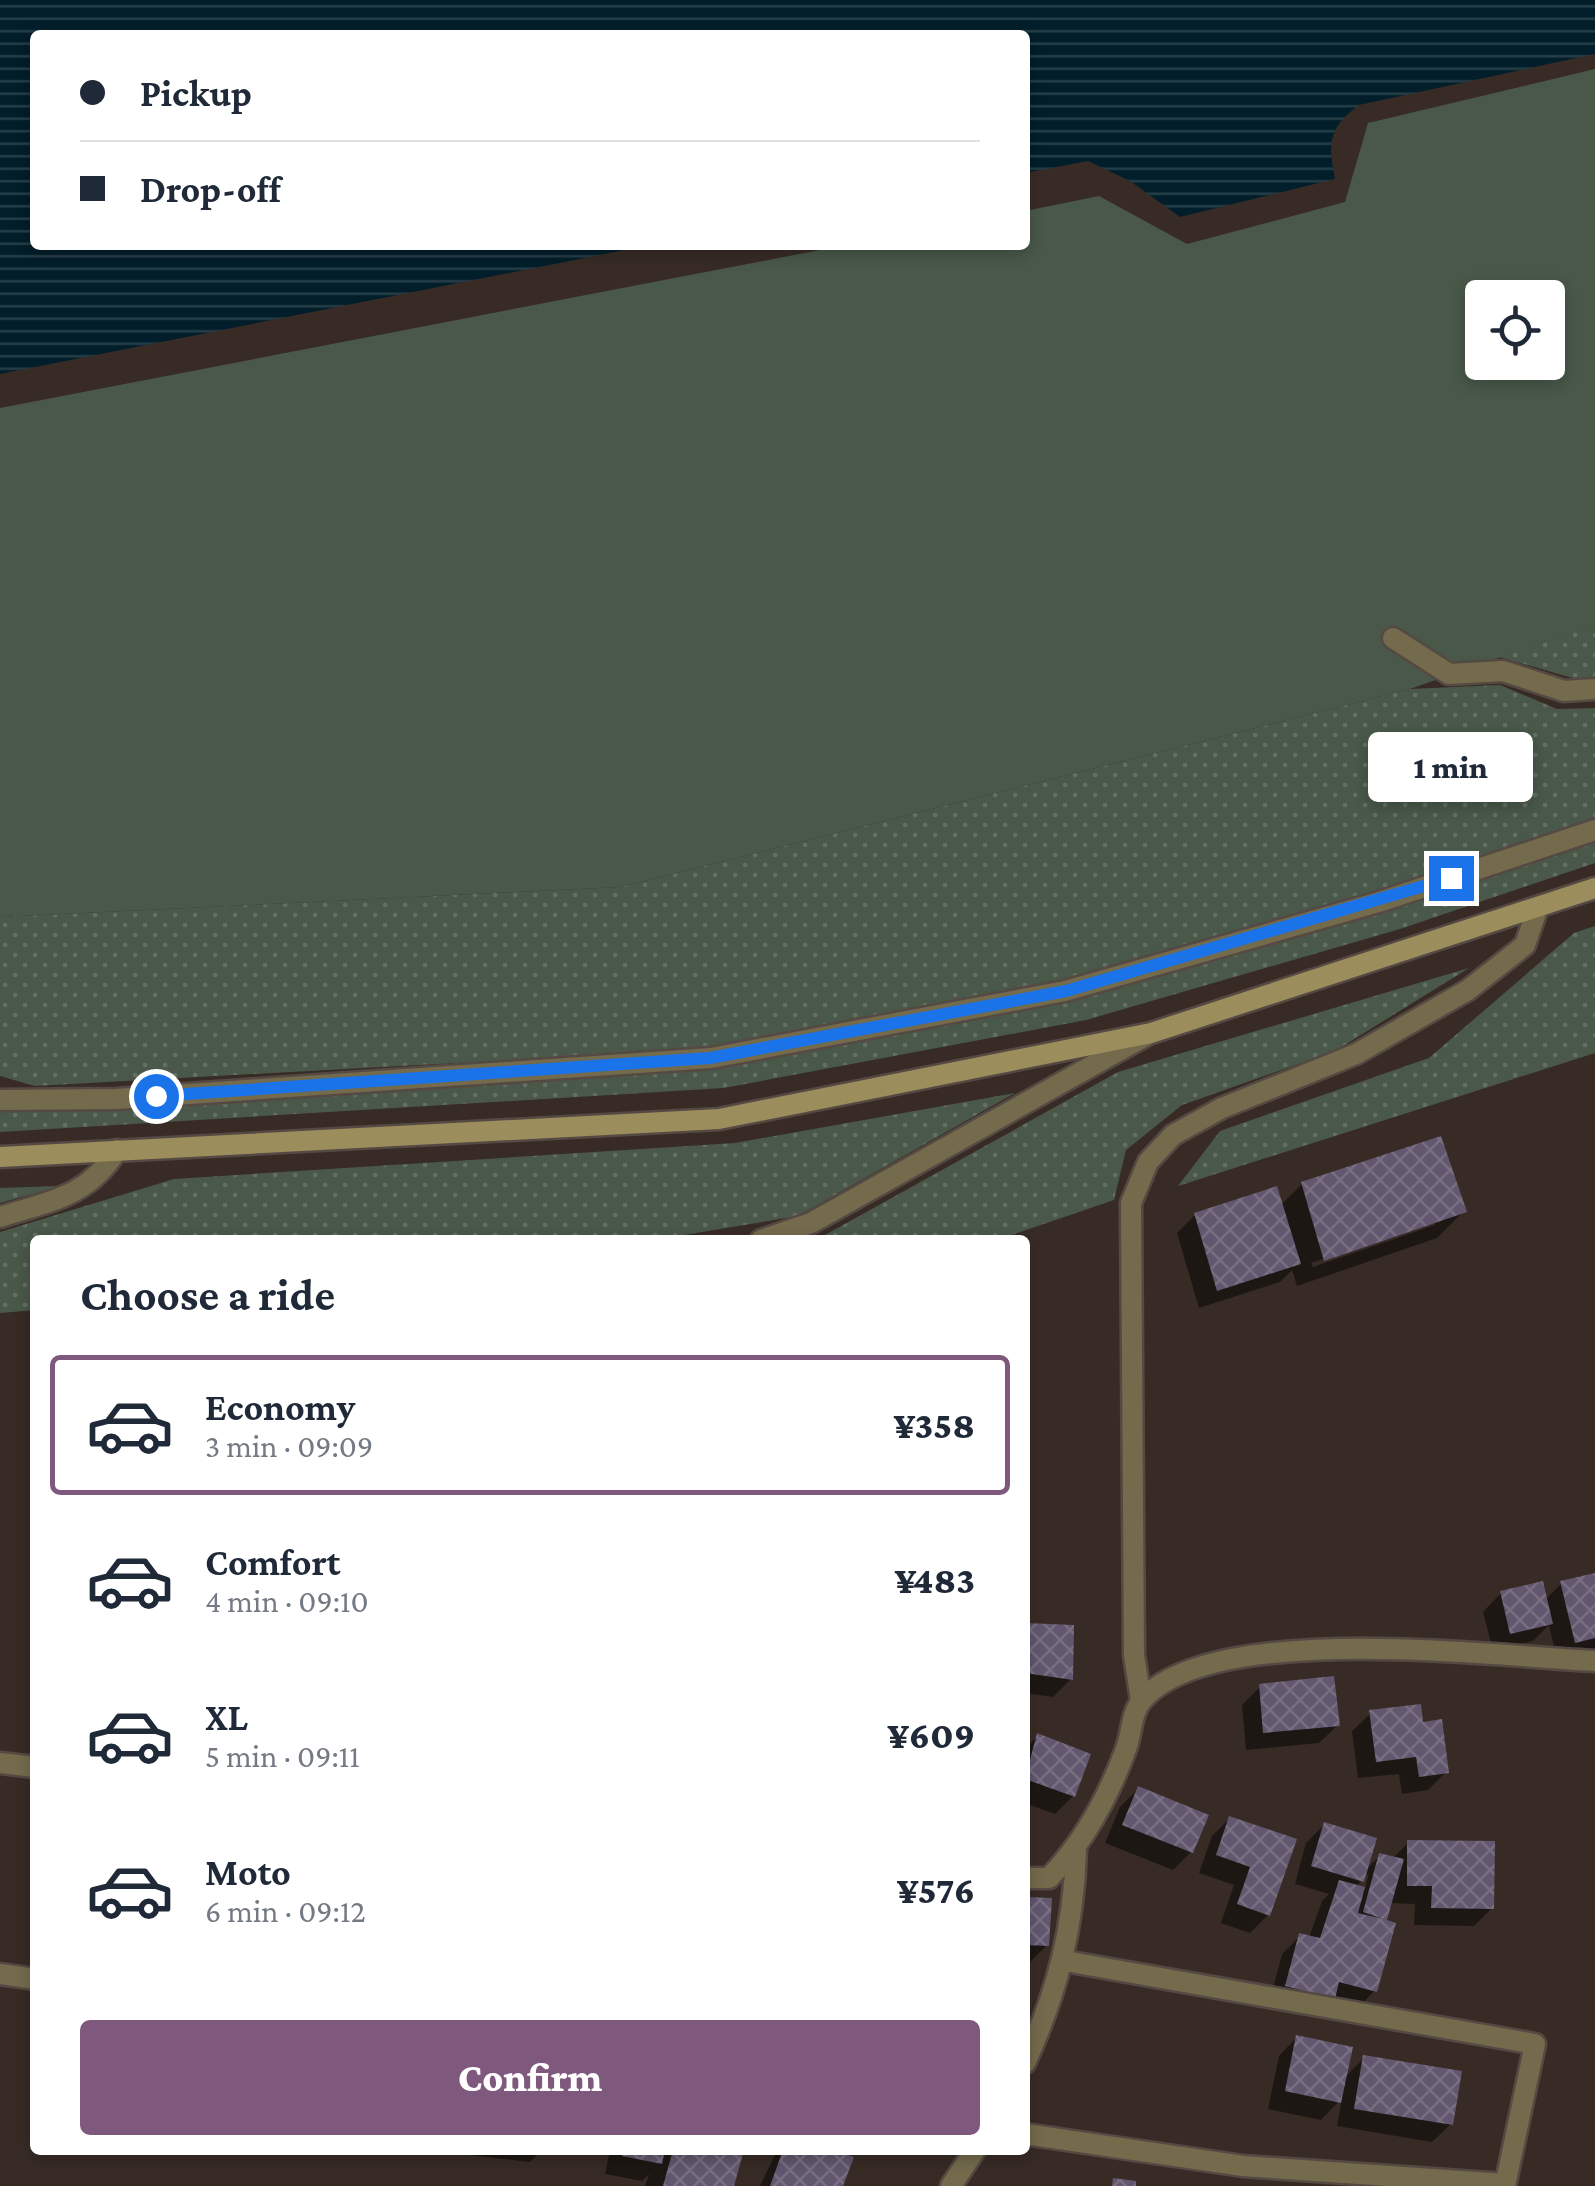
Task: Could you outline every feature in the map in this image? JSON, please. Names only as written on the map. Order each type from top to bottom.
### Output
[{"type":"main road","points":[[0,1157],[720,1119],[1151,1033],[1595,888]]},
{"type":"street","points":[[1392,638],[1449,674],[1503,672],[1564,691],[1595,689]]},
{"type":"street","points":[[0,1100],[116,1099],[710,1058],[1066,991],[1379,902],[1595,830]]},
{"type":"street","points":[[1030,1878],[1049,1878],[1076,1850],[1127,1748],[1141,1700],[1134,1655],[1131,1203],[1148,1162],[1172,1135],[1222,1108],[1356,1054],[1468,990],[1526,945],[1538,907]]},
{"type":"street","points":[[776,1235],[811,1223],[1151,1033]]},
{"type":"street","points":[[0,1217],[71,1195],[101,1176],[117,1150]]},
{"type":"street","points":[[1141,1700],[1180,1671],[1301,1648],[1595,1661]]},
{"type":"street","points":[[0,1764],[30,1767]]},
{"type":"street","points":[[1030,2052],[1052,2003],[1064,1961],[1076,1850]]},
{"type":"street","points":[[1030,2135],[1243,2166],[1505,2185],[1535,2044],[1064,1961]]},
{"type":"street","points":[[0,1974],[30,1978]]},
{"type":"street","points":[[951,2186],[972,2155]]},
{"type":"green space","points":[[1595,69],[1595,624],[1410,689],[621,887],[0,917],[0,408],[820,250],[1030,250],[1030,210],[1099,196],[1187,244],[1345,202],[1368,123]]},
{"type":"green space","points":[[1595,624],[1595,678],[1576,679],[1496,656]]},
{"type":"green space","points":[[1500,685],[1557,709],[1595,708],[1595,820],[1369,896],[1060,983],[708,1049],[35,1086],[0,1076],[0,917],[621,887],[1410,689]]},
{"type":"green space","points":[[1595,841],[1595,863],[1400,929],[1086,1020],[724,1088],[0,1132],[0,1110],[713,1066],[1071,1000],[1388,909]]},
{"type":"green space","points":[[1595,926],[1595,1053],[1178,1186],[1220,1131],[1429,1058],[1574,933]]},
{"type":"green space","points":[[1469,968],[1335,1051],[1182,1105],[1126,1150],[1114,1200],[1012,1235],[825,1235],[1118,1072]]},
{"type":"green space","points":[[1015,1093],[798,1216],[684,1235],[30,1235],[30,1310],[0,1313],[0,1232],[174,1179],[735,1143]]},
{"type":"green space","points":[[61,1186],[0,1203],[0,1188]]},
{"type":"water","points":[[0,0],[1595,0],[1595,54],[1359,105],[1341,121],[1333,137],[1335,179],[1180,217],[1130,181],[1088,161],[1030,172],[1030,30],[30,30],[30,250],[625,250],[0,374]]},
{"type":"building","points":[[1441,1136],[1467,1212],[1324,1261],[1301,1182]]},
{"type":"building","points":[[1277,1186],[1301,1264],[1217,1291],[1194,1213]]},
{"type":"building","points":[[1595,1573],[1595,1638],[1575,1643],[1560,1581]]},
{"type":"building","points":[[1543,1581],[1553,1624],[1510,1634],[1500,1591]]},
{"type":"building","points":[[1030,1623],[1074,1625],[1073,1680],[1030,1674]]},
{"type":"building","points":[[1334,1676],[1340,1726],[1263,1733],[1259,1684]]},
{"type":"building","points":[[1421,1704],[1423,1722],[1442,1719],[1449,1773],[1419,1777],[1416,1757],[1376,1762],[1369,1710]]},
{"type":"building","points":[[1037,1733],[1091,1754],[1075,1797],[1030,1781],[1030,1760]]},
{"type":"building","points":[[1138,1786],[1209,1815],[1193,1853],[1122,1825]]},
{"type":"building","points":[[1229,1816],[1297,1839],[1270,1916],[1237,1904],[1250,1867],[1216,1855]]},
{"type":"building","points":[[1324,1822],[1377,1838],[1364,1882],[1311,1866]]},
{"type":"building","points":[[1407,1840],[1495,1841],[1494,1909],[1431,1908],[1432,1886],[1407,1886]]},
{"type":"building","points":[[1379,1853],[1404,1859],[1387,1920],[1396,1923],[1377,1992],[1339,1982],[1335,1999],[1285,1986],[1299,1933],[1320,1938],[1339,1880],[1365,1887],[1358,1913],[1383,1919],[1363,1912]]},
{"type":"building","points":[[1030,1897],[1052,1898],[1049,1946],[1030,1945]]},
{"type":"building","points":[[1296,2035],[1353,2047],[1341,2103],[1285,2091]]},
{"type":"building","points":[[1363,2055],[1462,2071],[1453,2125],[1354,2109]]},
{"type":"building","points":[[622,2155],[664,2155],[662,2164]]},
{"type":"building","points":[[672,2155],[743,2155],[734,2186],[663,2186]]},
{"type":"building","points":[[781,2155],[854,2157],[843,2186],[770,2186]]},
{"type":"building","points":[[1113,2178],[1136,2181],[1136,2186],[1112,2186]]},
{"type":"route","points":[[156,1096],[710,1058],[1066,991],[1451,878]]}]
